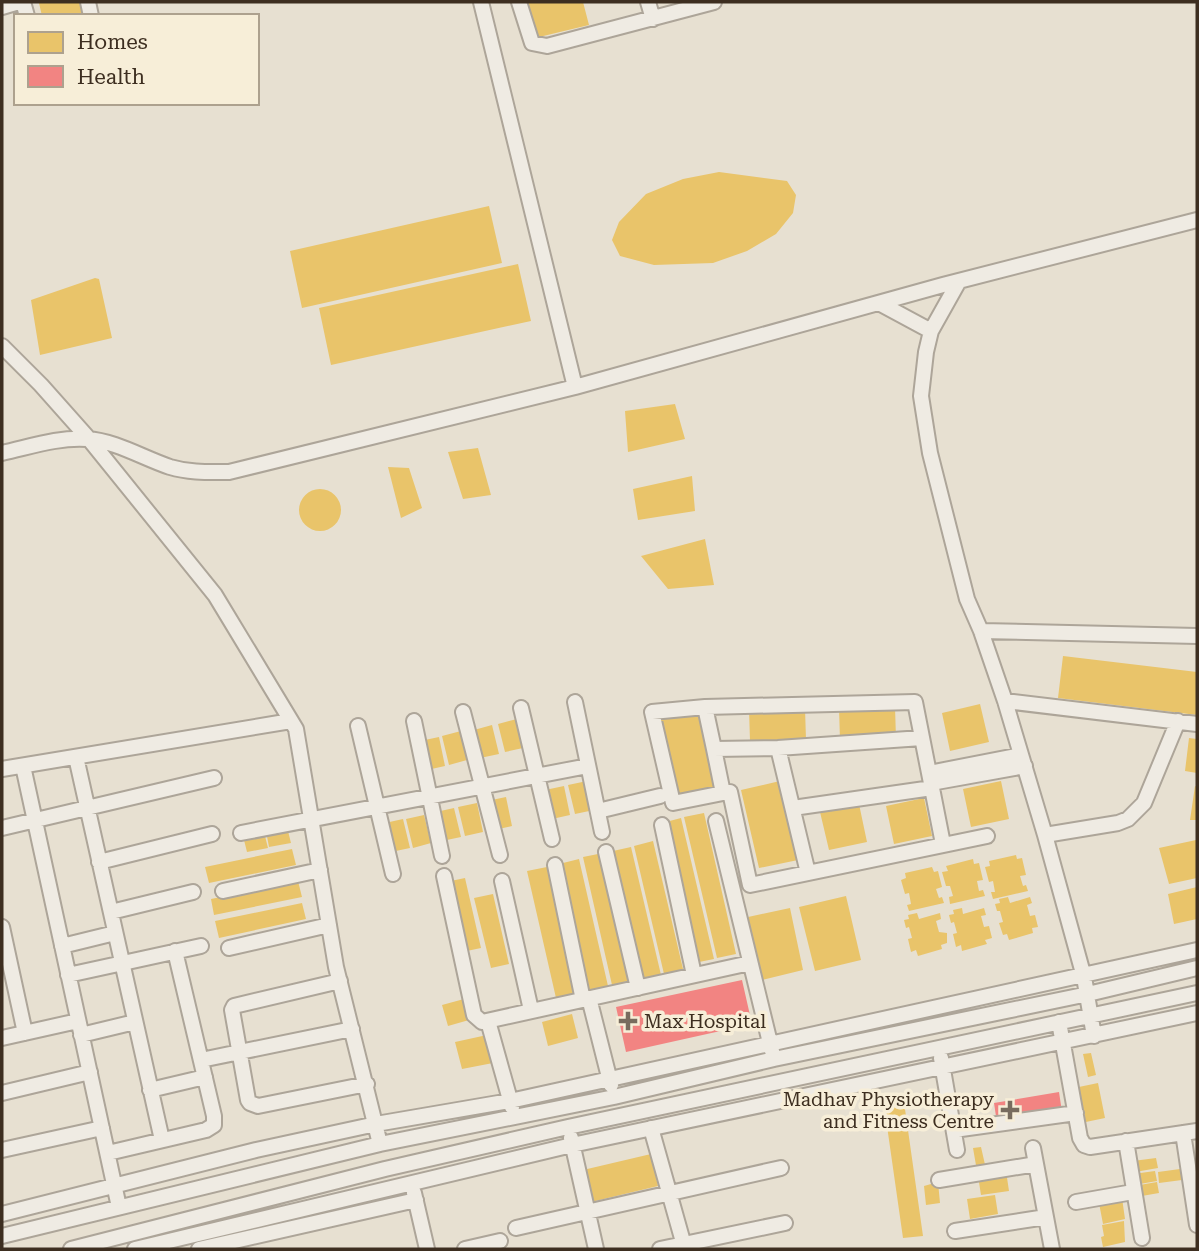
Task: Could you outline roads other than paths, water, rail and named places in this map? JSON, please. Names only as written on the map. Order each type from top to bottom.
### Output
[{"type":"street","points":[[2,7],[19,2]]},
{"type":"street","points":[[481,2],[575,387]]},
{"type":"street","points":[[519,2],[532,43],[538,46],[547,46],[714,2]]},
{"type":"street","points":[[648,2],[653,19]]},
{"type":"street","points":[[2,453],[69,439],[89,439],[173,468],[199,473],[229,472],[575,387],[959,281],[1197,220]]},
{"type":"street","points":[[959,281],[931,331],[921,396],[929,453],[967,598],[1005,701],[1045,835],[1084,976],[1094,1036]]},
{"type":"street","points":[[879,303],[931,331]]},
{"type":"street","points":[[2,346],[89,439],[215,595],[296,729],[340,981],[380,1144]]},
{"type":"street","points":[[981,631],[1197,636]]},
{"type":"street","points":[[1005,701],[1197,724]]},
{"type":"street","points":[[575,702],[602,832]]},
{"type":"street","points":[[943,845],[915,702],[705,707],[652,712],[673,803],[730,792],[750,885],[943,845],[986,836]]},
{"type":"street","points":[[705,707],[723,793]]},
{"type":"street","points":[[521,708],[552,839]]},
{"type":"street","points":[[464,712],[500,855]]},
{"type":"street","points":[[2,769],[291,721]]},
{"type":"street","points":[[414,721],[442,856]]},
{"type":"street","points":[[1045,835],[1118,823],[1136,812],[1144,803],[1178,721]]},
{"type":"street","points":[[358,726],[393,874]]},
{"type":"street","points":[[714,749],[778,748],[922,738]]},
{"type":"street","points":[[778,748],[808,873]]},
{"type":"street","points":[[76,757],[162,1140]]},
{"type":"street","points":[[793,808],[1023,760]]},
{"type":"street","points":[[23,766],[119,1207]]},
{"type":"street","points":[[241,833],[588,766]]},
{"type":"street","points":[[2,828],[215,778]]},
{"type":"street","points":[[598,811],[660,796]]},
{"type":"street","points":[[716,821],[774,1059]]},
{"type":"street","points":[[662,825],[694,975]]},
{"type":"street","points":[[99,862],[212,834]]},
{"type":"street","points":[[606,852],[638,988]]},
{"type":"street","points":[[555,864],[586,999],[614,1097]]},
{"type":"street","points":[[223,891],[320,870]]},
{"type":"street","points":[[444,876],[474,1015],[482,1022],[750,963]]},
{"type":"street","points":[[502,881],[531,1010]]},
{"type":"street","points":[[111,912],[193,892]]},
{"type":"street","points":[[229,948],[329,925]]},
{"type":"street","points":[[2,927],[8,985],[25,1033]]},
{"type":"street","points":[[62,946],[116,933]]},
{"type":"street","points":[[68,975],[201,946]]},
{"type":"street","points":[[2,1214],[376,1124],[510,1101],[1197,950]]},
{"type":"street","points":[[107,1153],[206,1130],[214,1125],[175,951]]},
{"type":"street","points":[[2,1236],[380,1144],[614,1097],[774,1059],[1087,994],[1197,968]]},
{"type":"street","points":[[340,981],[234,1006],[232,1010],[248,1100],[253,1105],[367,1084]]},
{"type":"street","points":[[135,1249],[215,1221],[385,1170],[568,1127],[1197,993]]},
{"type":"street","points":[[71,1249],[411,1182],[651,1128],[1197,1013]]},
{"type":"street","points":[[488,1021],[515,1117]]},
{"type":"street","points":[[2,1038],[25,1033],[135,1022]]},
{"type":"street","points":[[1059,1022],[1080,1138],[1084,1145],[1090,1147],[1190,1132],[1197,1225]]},
{"type":"street","points":[[201,1060],[352,1029]]},
{"type":"street","points":[[939,1048],[957,1150]]},
{"type":"street","points":[[2,1093],[90,1072]]},
{"type":"street","points":[[150,1090],[205,1077]]},
{"type":"street","points":[[560,1089],[596,1249]]},
{"type":"street","points":[[954,1130],[1076,1113]]},
{"type":"street","points":[[2,1150],[102,1128]]},
{"type":"street","points":[[651,1128],[684,1247]]},
{"type":"street","points":[[1126,1142],[1142,1238]]},
{"type":"street","points":[[1033,1148],[1052,1249]]},
{"type":"street","points":[[939,1180],[1037,1164]]},
{"type":"street","points":[[408,1166],[427,1249]]},
{"type":"street","points":[[516,1228],[781,1168]]},
{"type":"street","points":[[1076,1202],[1133,1192]]},
{"type":"street","points":[[199,1249],[220,1247],[416,1200]]},
{"type":"street","points":[[955,1231],[1046,1217]]},
{"type":"street","points":[[215,1221],[220,1247]]},
{"type":"street","points":[[660,1249],[684,1247],[785,1223]]},
{"type":"street","points":[[465,1249],[500,1241]]},
{"type":"place","name":"Max Hospital","points":[[628,1021]]},
{"type":"place","name":"Madhav Physiotherapy and Fitness Centre","points":[[1010,1110]]}]
